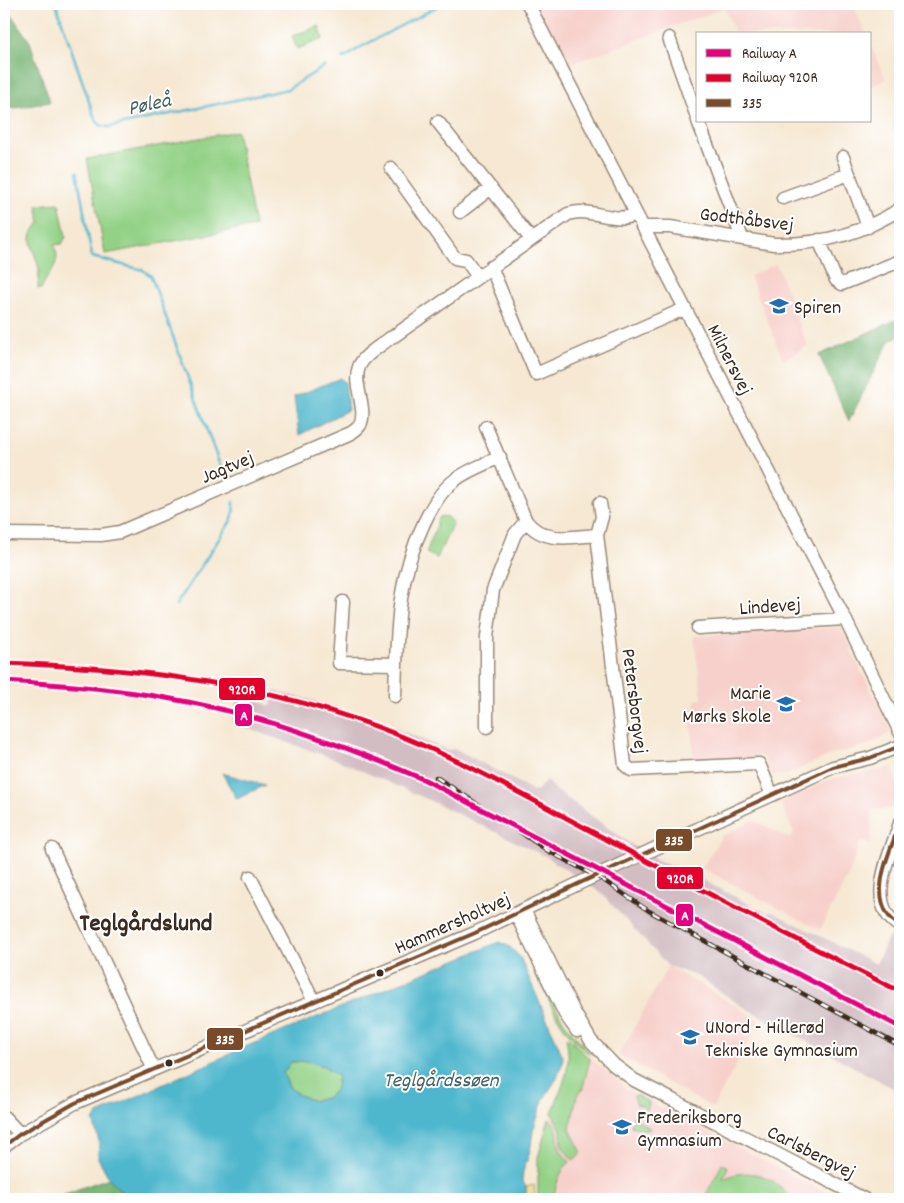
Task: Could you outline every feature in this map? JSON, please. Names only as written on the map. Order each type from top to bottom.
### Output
[{"type":"street","name":"Milnersvej","points":[[528,4],[845,619],[900,732]]},
{"type":"street","points":[[669,38],[696,114]]},
{"type":"street","points":[[438,122],[531,239]]},
{"type":"street","points":[[699,122],[742,238]]},
{"type":"street","points":[[843,157],[868,227]]},
{"type":"street","points":[[391,168],[455,258],[466,260],[478,276],[568,214],[579,212],[621,218],[636,214]]},
{"type":"street","points":[[783,198],[849,174]]},
{"type":"street","points":[[460,212],[491,188]]},
{"type":"street","name":"Godthåbsvej","points":[[642,227],[670,227],[774,244],[791,244],[819,240],[868,227],[899,214]]},
{"type":"street","points":[[819,240],[836,280],[842,284],[900,262]]},
{"type":"street","points":[[491,268],[536,374],[684,309]]},
{"type":"street","name":"Jagtvej","points":[[4,534],[101,535],[120,532],[351,433],[359,426],[362,417],[357,379],[358,368],[362,361],[392,337],[478,276]]},
{"type":"street","points":[[486,427],[526,521],[532,529],[549,537],[597,535]]},
{"type":"street","points":[[395,696],[397,621],[407,565],[417,536],[429,512],[443,492],[455,480],[500,457]]},
{"type":"street","name":"Petersborgvej","points":[[600,503],[602,517],[597,535],[625,765],[631,770],[759,764],[772,795]]},
{"type":"street","points":[[487,727],[487,637],[493,590],[515,534],[526,521]]},
{"type":"street","points":[[343,602],[339,663],[396,664]]},
{"type":"street","name":"Lindevej","points":[[698,628],[845,619]]},
{"type":"street","name":"Hammersholtvej","points":[[4,1146],[20,1134],[72,1104],[153,1068],[422,956],[833,767],[870,758],[900,746]]},
{"type":"street","points":[[900,823],[882,878],[881,897],[887,912],[900,926]]},
{"type":"street","points":[[52,849],[153,1068]]},
{"type":"street","points":[[250,877],[314,1001]]},
{"type":"street","name":"Carlsbergvej","points":[[520,912],[591,1041],[614,1065],[634,1080],[864,1199]]},
{"type":"street","points":[[4,1117],[20,1134]]},
{"type":"shaded area","points":[[535,4],[853,4],[865,32],[735,32],[724,8],[570,64],[568,67]]},
{"type":"shaded area","points":[[872,48],[886,80],[872,86]]},
{"type":"shaded area","name":"Spiren","points":[[776,264],[790,298],[793,298],[800,313],[795,316],[808,346],[783,360],[750,276]]},
{"type":"shaded area","name":"Marie Mørks Skole","points":[[841,627],[852,648],[850,649],[892,732],[868,745],[833,754],[786,775],[772,775],[763,756],[694,762],[690,709],[696,709],[695,700],[702,699],[694,636]]},
{"type":"shaded area","points":[[275,691],[314,701],[382,723],[447,750],[456,749],[536,792],[546,780],[557,791],[632,845],[654,858],[672,867],[674,865],[768,914],[770,911],[876,964],[889,936],[900,941],[900,1092],[740,1005],[699,977],[668,966],[601,893],[545,856],[429,800],[335,759],[232,723],[239,694],[271,706]]},
{"type":"shaded area","points":[[892,767],[898,788],[894,808],[872,810],[871,843],[860,842],[850,872],[820,930],[702,868],[722,836],[754,820],[790,839],[794,832],[780,802],[831,779]]},
{"type":"shaded area","name":"UNord - Hillerød Tekniske Gymnasium","points":[[668,966],[760,1020],[713,1108],[619,1055]]},
{"type":"shaded area","name":"Frederiksborg Gymnasium","points":[[578,1048],[623,1084],[622,1086],[637,1095],[838,1199],[538,1199],[537,1167],[542,1142],[562,1085]]},
{"type":"green space","points":[[4,4],[30,42],[50,102],[4,110]]},
{"type":"green space","points":[[798,4],[812,4],[811,13],[798,12]]},
{"type":"green space","points":[[319,26],[323,39],[297,49],[292,36]]},
{"type":"green space","points":[[237,131],[255,226],[105,254],[87,159]]},
{"type":"green space","points":[[59,203],[66,237],[62,244],[54,245],[57,255],[56,261],[41,289],[38,289],[39,269],[31,240],[32,234],[40,223],[37,205]]},
{"type":"green space","points":[[900,318],[900,335],[889,341],[849,421],[819,355]]},
{"type":"green space","points":[[441,516],[447,517],[453,523],[437,558],[426,553],[437,521]]},
{"type":"green space","points":[[542,982],[564,1022],[590,1054],[574,1040],[560,1022]]},
{"type":"green space","points":[[568,1037],[590,1059],[582,1091],[577,1095],[570,1129],[582,1153],[573,1160],[562,1147],[561,1130],[552,1113],[563,1085],[567,1068],[568,1049],[566,1038]]},
{"type":"green space","points":[[307,1061],[324,1066],[338,1077],[335,1091],[326,1098],[314,1101],[299,1095],[289,1087],[283,1073],[291,1062]]},
{"type":"green space","points":[[636,1095],[649,1102],[646,1110],[641,1105],[637,1105],[634,1096]]},
{"type":"green space","points":[[633,1116],[636,1116],[639,1121],[650,1128],[649,1130],[631,1126]]},
{"type":"green space","points":[[549,1119],[557,1129],[561,1151],[570,1162],[563,1169],[554,1199],[538,1199],[538,1157]]},
{"type":"green space","points":[[722,1164],[728,1167],[723,1179],[742,1173],[761,1175],[777,1184],[791,1199],[704,1199]]},
{"type":"green space","points":[[109,1178],[129,1199],[50,1199]]},
{"type":"sand","points":[[534,1185],[535,1199],[526,1199],[526,1187]]},
{"type":"water","points":[[340,378],[345,382],[348,410],[299,435],[294,397]]},
{"type":"water","points":[[222,773],[265,785],[237,799]]},
{"type":"water","name":"Teglgårdssøen","points":[[499,942],[510,947],[520,957],[563,1057],[557,1078],[543,1100],[533,1131],[530,1152],[523,1171],[522,1180],[526,1187],[526,1199],[129,1199],[109,1178],[98,1158],[99,1141],[93,1121],[98,1114],[245,1047]],"holes":[[[307,1061],[324,1066],[338,1077],[335,1091],[326,1098],[314,1101],[299,1095],[289,1087],[283,1073],[291,1062]]]},
{"type":"waterway","name":"Pøleå","points":[[56,4],[95,119],[100,125],[109,127],[288,89],[325,66]]},
{"type":"waterway","name":"Pøleå","points":[[342,58],[442,4]]},
{"type":"waterway","points":[[77,172],[92,257],[143,270],[151,276],[223,474]]},
{"type":"waterway","points":[[176,605],[232,519],[234,511],[233,502]]},
{"type":"railway","points":[[436,777],[550,852],[603,880],[649,911],[900,1046]]},
{"type":"rail line","name":"920R","points":[[4,663],[137,672],[225,685],[269,694],[355,719],[419,744],[481,773],[711,895],[893,988]]},
{"type":"rail line","name":"A","points":[[4,681],[105,689],[200,704],[298,731],[362,754],[425,780],[900,1027]]},
{"type":"transit line","name":"335","points":[[4,1146],[20,1134],[75,1103],[475,933],[833,767],[870,758],[900,746]]},
{"type":"transit line","name":"335","points":[[900,823],[884,869],[881,893],[888,915],[900,926]]},
{"type":"place","name":"Spiren","points":[[779,306]]},
{"type":"place","name":"Marie Mørks Skole","points":[[786,704]]},
{"type":"place","name":"UNord - Hillerød Tekniske Gymnasium","points":[[690,1037]]},
{"type":"place","name":"Frederiksborg Gymnasium","points":[[622,1127]]},
{"type":"district","name":"Teglgårdslund","points":[[146,921]]}]
